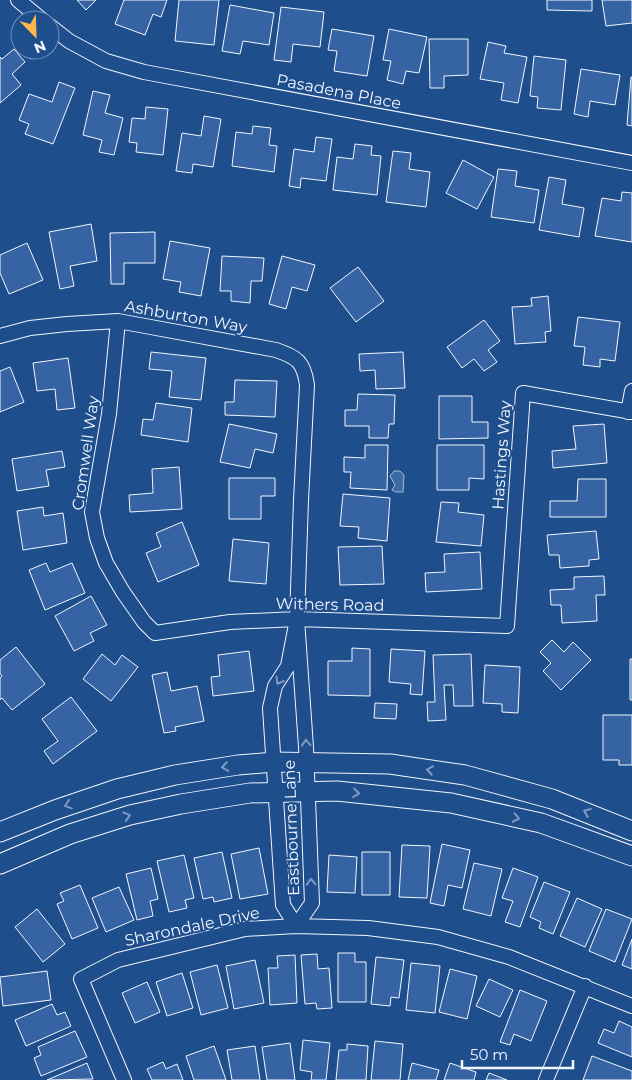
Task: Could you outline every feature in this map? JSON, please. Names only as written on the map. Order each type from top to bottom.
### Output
[{"type":"main road","points":[[0,832],[55,810],[117,789],[176,774],[238,764],[274,762],[390,764],[465,775],[552,798],[632,830]]},
{"type":"main road","points":[[0,864],[70,834],[130,815],[203,800],[250,793],[337,790],[451,803],[541,823],[632,856]]},
{"type":"street","points":[[18,0],[30,10]]},
{"type":"street","name":"Pasadena Place","points":[[60,34],[69,41],[106,61],[144,72],[632,163]]},
{"type":"street","name":"Ashburton Way","points":[[0,336],[30,328],[118,321],[276,350]]},
{"type":"street","name":"Cromwell Way","points":[[118,321],[109,414],[92,512],[97,538],[106,563],[123,592],[144,622],[155,633]]},
{"type":"street","name":"Eastbourne Lane","points":[[276,350],[290,355],[301,363],[307,385],[300,500],[298,619],[312,903],[296,926],[283,905],[270,708],[275,686],[288,666],[298,619]]},
{"type":"street","points":[[630,412],[632,391]]},
{"type":"street","name":"Hastings Way","points":[[507,626],[523,393],[630,412]]},
{"type":"street","name":"Withers Road","points":[[155,633],[230,622],[298,619],[507,626]]},
{"type":"street","name":"Sharondale Drive","points":[[124,1080],[81,979],[118,960],[245,929],[296,926],[368,928],[438,937],[509,956],[632,1006]]},
{"type":"street","points":[[546,1080],[585,986]]},
{"type":"water","points":[[394,471],[400,471],[404,475],[403,492],[392,490],[395,485],[390,476]]},
{"type":"building","points":[[77,0],[96,0],[86,10]]},
{"type":"building","points":[[124,0],[167,0],[161,17],[153,14],[145,35],[115,24]]},
{"type":"building","points":[[179,0],[219,0],[214,45],[175,41]]},
{"type":"building","points":[[547,0],[592,0],[592,11],[547,10]]},
{"type":"building","points":[[602,0],[632,0],[632,23],[606,26]]},
{"type":"building","points":[[230,5],[274,13],[269,45],[243,41],[240,54],[222,51]]},
{"type":"building","points":[[281,7],[324,12],[320,47],[293,44],[291,62],[274,60]]},
{"type":"building","points":[[332,29],[374,36],[367,76],[334,71],[337,51],[328,50]]},
{"type":"building","points":[[389,29],[427,37],[419,73],[406,71],[403,84],[387,80],[391,61],[383,60]]},
{"type":"building","points":[[429,39],[468,39],[468,75],[444,76],[444,88],[430,88]]},
{"type":"building","points":[[488,42],[506,46],[504,53],[527,57],[518,103],[501,100],[504,83],[480,79]]},
{"type":"building","points":[[10,52],[10,60],[23,60],[25,62],[12,74],[21,85],[0,103],[0,57],[2,59]]},
{"type":"building","points":[[534,56],[566,60],[561,110],[537,108],[538,97],[530,96]]},
{"type":"building","points":[[581,69],[620,75],[615,105],[590,101],[588,117],[574,114]]},
{"type":"building","points":[[632,77],[632,126],[627,125]]},
{"type":"building","points":[[59,82],[75,88],[53,144],[25,134],[29,124],[19,120],[29,94],[52,102]]},
{"type":"building","points":[[93,91],[110,95],[105,113],[123,118],[114,155],[99,152],[102,140],[83,135]]},
{"type":"building","points":[[146,107],[168,109],[163,155],[136,152],[137,143],[129,142],[132,118],[145,119]]},
{"type":"building","points":[[204,116],[221,119],[213,167],[193,164],[192,173],[176,171],[182,133],[201,136]]},
{"type":"building","points":[[253,126],[271,128],[269,145],[277,146],[274,172],[232,166],[236,132],[252,134]]},
{"type":"building","points":[[316,137],[332,139],[326,181],[301,178],[300,188],[289,186],[294,149],[314,152]]},
{"type":"building","points":[[355,144],[372,146],[371,155],[381,156],[377,195],[333,190],[337,157],[353,159]]},
{"type":"building","points":[[393,151],[411,153],[409,169],[430,172],[426,207],[386,202]]},
{"type":"building","points":[[463,160],[494,177],[477,209],[446,193]]},
{"type":"building","points":[[498,169],[517,171],[515,186],[539,190],[534,223],[491,217]]},
{"type":"building","points":[[549,177],[566,180],[562,204],[584,208],[579,237],[539,230]]},
{"type":"building","points":[[622,192],[632,193],[632,242],[595,236],[602,198],[621,201]]},
{"type":"building","points":[[91,224],[97,261],[70,266],[74,286],[60,289],[49,232]]},
{"type":"building","points":[[155,232],[155,263],[124,263],[124,284],[111,284],[110,233]]},
{"type":"building","points":[[170,241],[210,248],[201,296],[179,292],[181,282],[163,279]]},
{"type":"building","points":[[27,243],[43,280],[9,294],[0,273],[0,255]]},
{"type":"building","points":[[222,256],[264,258],[262,281],[251,281],[250,303],[231,301],[231,291],[220,291]]},
{"type":"building","points":[[282,256],[315,265],[307,291],[292,287],[286,309],[269,304]]},
{"type":"building","points":[[358,267],[384,301],[356,322],[330,288]]},
{"type":"building","points":[[548,296],[551,331],[545,332],[546,342],[515,344],[512,307],[532,306],[531,298]]},
{"type":"building","points":[[578,317],[620,322],[615,361],[600,359],[600,367],[583,365],[585,347],[574,346]]},
{"type":"building","points":[[484,320],[500,341],[488,350],[497,362],[484,371],[474,359],[462,368],[447,347]]},
{"type":"building","points":[[151,352],[206,358],[201,400],[169,397],[172,371],[149,369]]},
{"type":"building","points":[[403,352],[405,388],[376,389],[375,370],[360,371],[359,354]]},
{"type":"building","points":[[68,358],[75,408],[57,410],[55,389],[37,391],[33,363]]},
{"type":"building","points":[[10,367],[24,402],[0,412],[0,371]]},
{"type":"building","points":[[235,380],[277,381],[275,417],[225,415],[225,402],[234,402]]},
{"type":"building","points":[[358,394],[395,395],[394,424],[389,424],[388,438],[369,438],[369,426],[345,426],[345,410],[357,410]]},
{"type":"building","points":[[439,396],[472,396],[472,422],[488,422],[488,438],[439,439]]},
{"type":"building","points":[[156,403],[192,408],[188,442],[141,435],[143,419],[153,420]]},
{"type":"building","points":[[229,424],[277,434],[273,453],[255,449],[250,468],[220,462]]},
{"type":"building","points":[[604,424],[607,463],[553,468],[552,451],[576,449],[573,426]]},
{"type":"building","points":[[365,445],[388,445],[387,490],[350,488],[351,472],[344,472],[344,457],[365,458]]},
{"type":"building","points":[[437,445],[484,445],[484,479],[469,478],[469,490],[437,490]]},
{"type":"building","points":[[62,451],[65,467],[46,470],[49,486],[17,491],[12,459]]},
{"type":"building","points":[[179,467],[182,509],[130,512],[129,495],[153,493],[152,469]]},
{"type":"building","points":[[229,478],[275,478],[275,496],[261,496],[261,519],[229,519]]},
{"type":"building","points":[[578,479],[606,479],[606,517],[550,517],[550,501],[577,501]]},
{"type":"building","points":[[343,494],[390,498],[387,541],[358,538],[359,527],[340,526]]},
{"type":"building","points":[[441,502],[459,503],[458,512],[484,515],[481,546],[436,542]]},
{"type":"building","points":[[43,507],[44,516],[63,513],[67,543],[23,550],[17,511]]},
{"type":"building","points":[[182,522],[199,565],[158,582],[146,553],[161,547],[156,533]]},
{"type":"building","points":[[596,531],[599,559],[589,560],[589,566],[560,568],[559,555],[549,555],[547,535]]},
{"type":"building","points":[[233,539],[269,543],[266,584],[229,581]]},
{"type":"building","points":[[382,546],[384,584],[340,585],[338,547]]},
{"type":"building","points":[[480,552],[482,589],[426,592],[425,573],[445,572],[444,554]]},
{"type":"building","points":[[46,563],[50,572],[72,563],[85,593],[45,610],[29,570]]},
{"type":"building","points":[[604,576],[605,595],[596,595],[597,621],[562,623],[561,605],[551,605],[550,590],[574,589],[574,577]]},
{"type":"building","points":[[91,596],[107,625],[90,633],[94,641],[74,651],[55,616]]},
{"type":"building","points":[[552,640],[564,652],[573,642],[591,660],[561,690],[543,671],[551,663],[540,652]]},
{"type":"building","points":[[16,647],[45,684],[12,710],[2,698],[0,700],[0,678],[2,676],[0,673],[0,660]]},
{"type":"building","points":[[352,648],[370,649],[370,696],[328,695],[328,661],[352,661]]},
{"type":"building","points":[[391,649],[425,651],[422,695],[410,694],[411,684],[389,682]]},
{"type":"building","points":[[249,651],[254,691],[213,696],[211,677],[220,676],[218,655]]},
{"type":"building","points":[[102,654],[115,665],[122,655],[138,667],[111,701],[83,679]]},
{"type":"building","points":[[471,654],[473,706],[454,706],[453,685],[444,685],[446,720],[428,721],[427,702],[435,702],[433,655]]},
{"type":"building","points":[[630,659],[632,659],[632,700],[630,700]]},
{"type":"building","points":[[485,665],[520,667],[518,713],[502,712],[502,704],[483,703]]},
{"type":"building","points":[[167,672],[171,691],[197,686],[204,721],[175,727],[176,731],[164,733],[152,675]]},
{"type":"building","points":[[71,697],[97,731],[53,764],[44,751],[58,741],[42,719]]},
{"type":"building","points":[[375,703],[397,704],[396,719],[374,718]]},
{"type":"building","points":[[603,715],[632,715],[632,765],[619,765],[619,760],[603,760]]},
{"type":"building","points":[[442,844],[470,850],[462,888],[448,885],[444,906],[430,903]]},
{"type":"building","points":[[402,845],[430,846],[427,898],[399,897]]},
{"type":"building","points":[[259,848],[268,894],[240,899],[231,854]]},
{"type":"building","points":[[222,852],[232,898],[214,902],[213,897],[203,899],[194,858]]},
{"type":"building","points":[[362,852],[390,852],[390,895],[362,895]]},
{"type":"building","points":[[184,855],[194,898],[185,900],[187,908],[169,912],[157,861]]},
{"type":"building","points":[[329,855],[357,857],[355,893],[327,892]]},
{"type":"building","points":[[474,863],[502,869],[491,916],[463,909]]},
{"type":"building","points":[[151,868],[158,899],[150,901],[153,916],[137,920],[126,874]]},
{"type":"building","points":[[513,868],[538,877],[520,927],[505,922],[513,901],[502,898]]},
{"type":"building","points":[[544,882],[570,892],[553,934],[539,928],[541,922],[530,917]]},
{"type":"building","points":[[80,885],[98,928],[72,939],[57,904],[64,901],[60,893]]},
{"type":"building","points":[[119,887],[134,920],[106,932],[92,898]]},
{"type":"building","points":[[577,898],[602,909],[585,947],[560,936]]},
{"type":"building","points":[[37,909],[65,944],[43,962],[15,927]]},
{"type":"building","points":[[606,909],[632,919],[615,962],[589,951]]},
{"type":"building","points":[[632,939],[632,969],[622,965]]},
{"type":"building","points":[[338,953],[355,953],[355,962],[366,962],[366,1002],[338,1002]]},
{"type":"building","points":[[317,954],[318,969],[329,968],[332,1008],[317,1009],[316,1003],[305,1004],[301,955]]},
{"type":"building","points":[[295,955],[297,1003],[270,1005],[268,968],[278,968],[277,956]]},
{"type":"building","points":[[376,957],[404,960],[399,998],[391,997],[390,1006],[371,1004]]},
{"type":"building","points":[[255,960],[264,1003],[234,1009],[226,966]]},
{"type":"building","points":[[411,963],[440,966],[435,1013],[406,1010]]},
{"type":"building","points":[[217,965],[228,1008],[201,1015],[190,972]]},
{"type":"building","points":[[450,969],[477,976],[467,1019],[439,1012]]},
{"type":"building","points":[[47,971],[51,1000],[3,1006],[0,977]]},
{"type":"building","points":[[182,973],[193,1008],[167,1016],[156,982]]},
{"type":"building","points":[[489,979],[513,990],[500,1017],[476,1006]]},
{"type":"building","points":[[147,982],[160,1012],[135,1023],[122,993]]},
{"type":"building","points":[[520,990],[547,1001],[531,1041],[514,1034],[510,1045],[500,1042]]},
{"type":"building","points":[[52,1004],[57,1015],[65,1012],[71,1026],[26,1046],[15,1020]]},
{"type":"building","points":[[619,1021],[632,1027],[632,1057],[598,1043],[604,1029],[614,1033]]},
{"type":"building","points":[[75,1031],[87,1057],[41,1076],[34,1058],[41,1055],[38,1047]]},
{"type":"building","points":[[303,1040],[330,1043],[326,1080],[311,1080],[312,1072],[300,1070]]},
{"type":"building","points":[[375,1041],[403,1044],[400,1080],[371,1080]]},
{"type":"building","points":[[290,1043],[295,1080],[267,1080],[262,1047]]},
{"type":"building","points":[[347,1044],[368,1046],[366,1080],[336,1080],[339,1050],[347,1050]]},
{"type":"building","points":[[214,1046],[226,1080],[194,1080],[186,1056]]},
{"type":"building","points":[[255,1046],[260,1080],[232,1080],[227,1050]]},
{"type":"building","points":[[592,1056],[632,1071],[632,1080],[583,1080]]},
{"type":"building","points":[[163,1062],[166,1069],[177,1064],[183,1080],[152,1080],[147,1069]]},
{"type":"building","points":[[87,1063],[93,1079],[47,1080]]},
{"type":"building","points":[[412,1063],[439,1070],[436,1080],[408,1080]]},
{"type":"building","points":[[450,1063],[476,1072],[474,1080],[444,1080]]},
{"type":"building","points":[[489,1073],[507,1080],[486,1080]]}]
